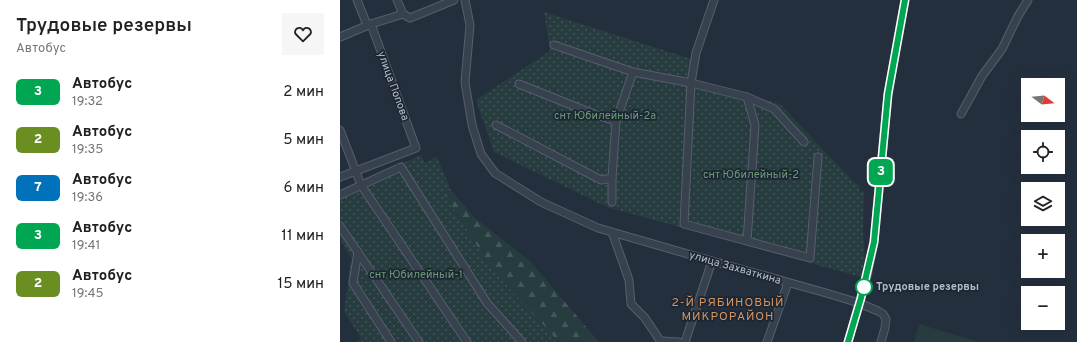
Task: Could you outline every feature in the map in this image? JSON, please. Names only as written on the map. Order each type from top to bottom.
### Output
[{"type":"street","name":"улица Попова","points":[[355,171],[416,148],[369,25],[357,0]]},
{"type":"street","points":[[398,0],[403,14],[410,18],[454,0]]},
{"type":"street","name":"улица Захваткина","points":[[465,0],[470,25],[465,82],[472,125],[481,154],[495,173],[541,202],[598,228],[859,303],[878,311],[885,316],[886,328],[881,342]]},
{"type":"street","points":[[714,0],[696,53],[691,83],[684,224],[810,258],[818,157]]},
{"type":"street","points":[[848,342],[870,264],[874,242],[888,94],[905,0]]},
{"type":"street","points":[[961,114],[982,76],[1002,49],[1018,16],[1028,0]]},
{"type":"street","points":[[340,37],[369,25],[403,14]]},
{"type":"street","points":[[554,45],[633,72],[691,83],[747,97],[774,109],[804,142]]},
{"type":"street","points":[[612,202],[616,121],[633,72]]},
{"type":"street","points":[[519,84],[599,116],[616,121]]},
{"type":"street","points":[[747,97],[755,125],[747,241]]},
{"type":"street","points":[[496,125],[602,180],[612,178]]},
{"type":"street","points":[[340,130],[361,185],[467,342]]},
{"type":"street","points":[[340,195],[401,167],[486,303],[522,342]]},
{"type":"street","points":[[340,177],[355,171]]},
{"type":"street","points":[[340,226],[419,342]]},
{"type":"street","points":[[612,232],[629,280],[631,304],[645,318],[661,342],[679,342]]},
{"type":"street","points":[[358,252],[353,283],[391,342]]},
{"type":"street","points":[[685,342],[712,262]]},
{"type":"street","points":[[767,342],[788,283]]},
{"type":"green space","points":[[544,12],[691,59],[690,78],[780,104],[856,184],[860,185],[859,191],[864,192],[863,230],[865,259],[861,277],[607,207],[494,152],[476,100],[550,51]]},
{"type":"green space","name":"снт Юбилейный-1","points":[[421,155],[425,163],[437,157],[451,190],[444,194],[492,270],[559,342],[357,342],[361,338],[344,312],[351,258],[340,239],[340,192]]},
{"type":"green space","points":[[451,190],[474,217],[531,262],[599,342],[559,342],[492,270],[444,194]]},
{"type":"green space","points":[[919,324],[976,341],[914,342]]},
{"type":"bus line","name":"3","points":[[848,342],[861,298],[874,242],[888,94],[905,0]]},
{"type":"place","name":"Трудовые резервы","points":[[864,287]]},
{"type":"district","name":"2-Й РЯБИНОВЫЙ МИКРОРАЙОН","points":[[728,310]]},
{"type":"park label","name":"снт Юбилейный-2а","points":[[605,116]]},
{"type":"park label","name":"снт Юбилейный-2","points":[[751,175]]}]
